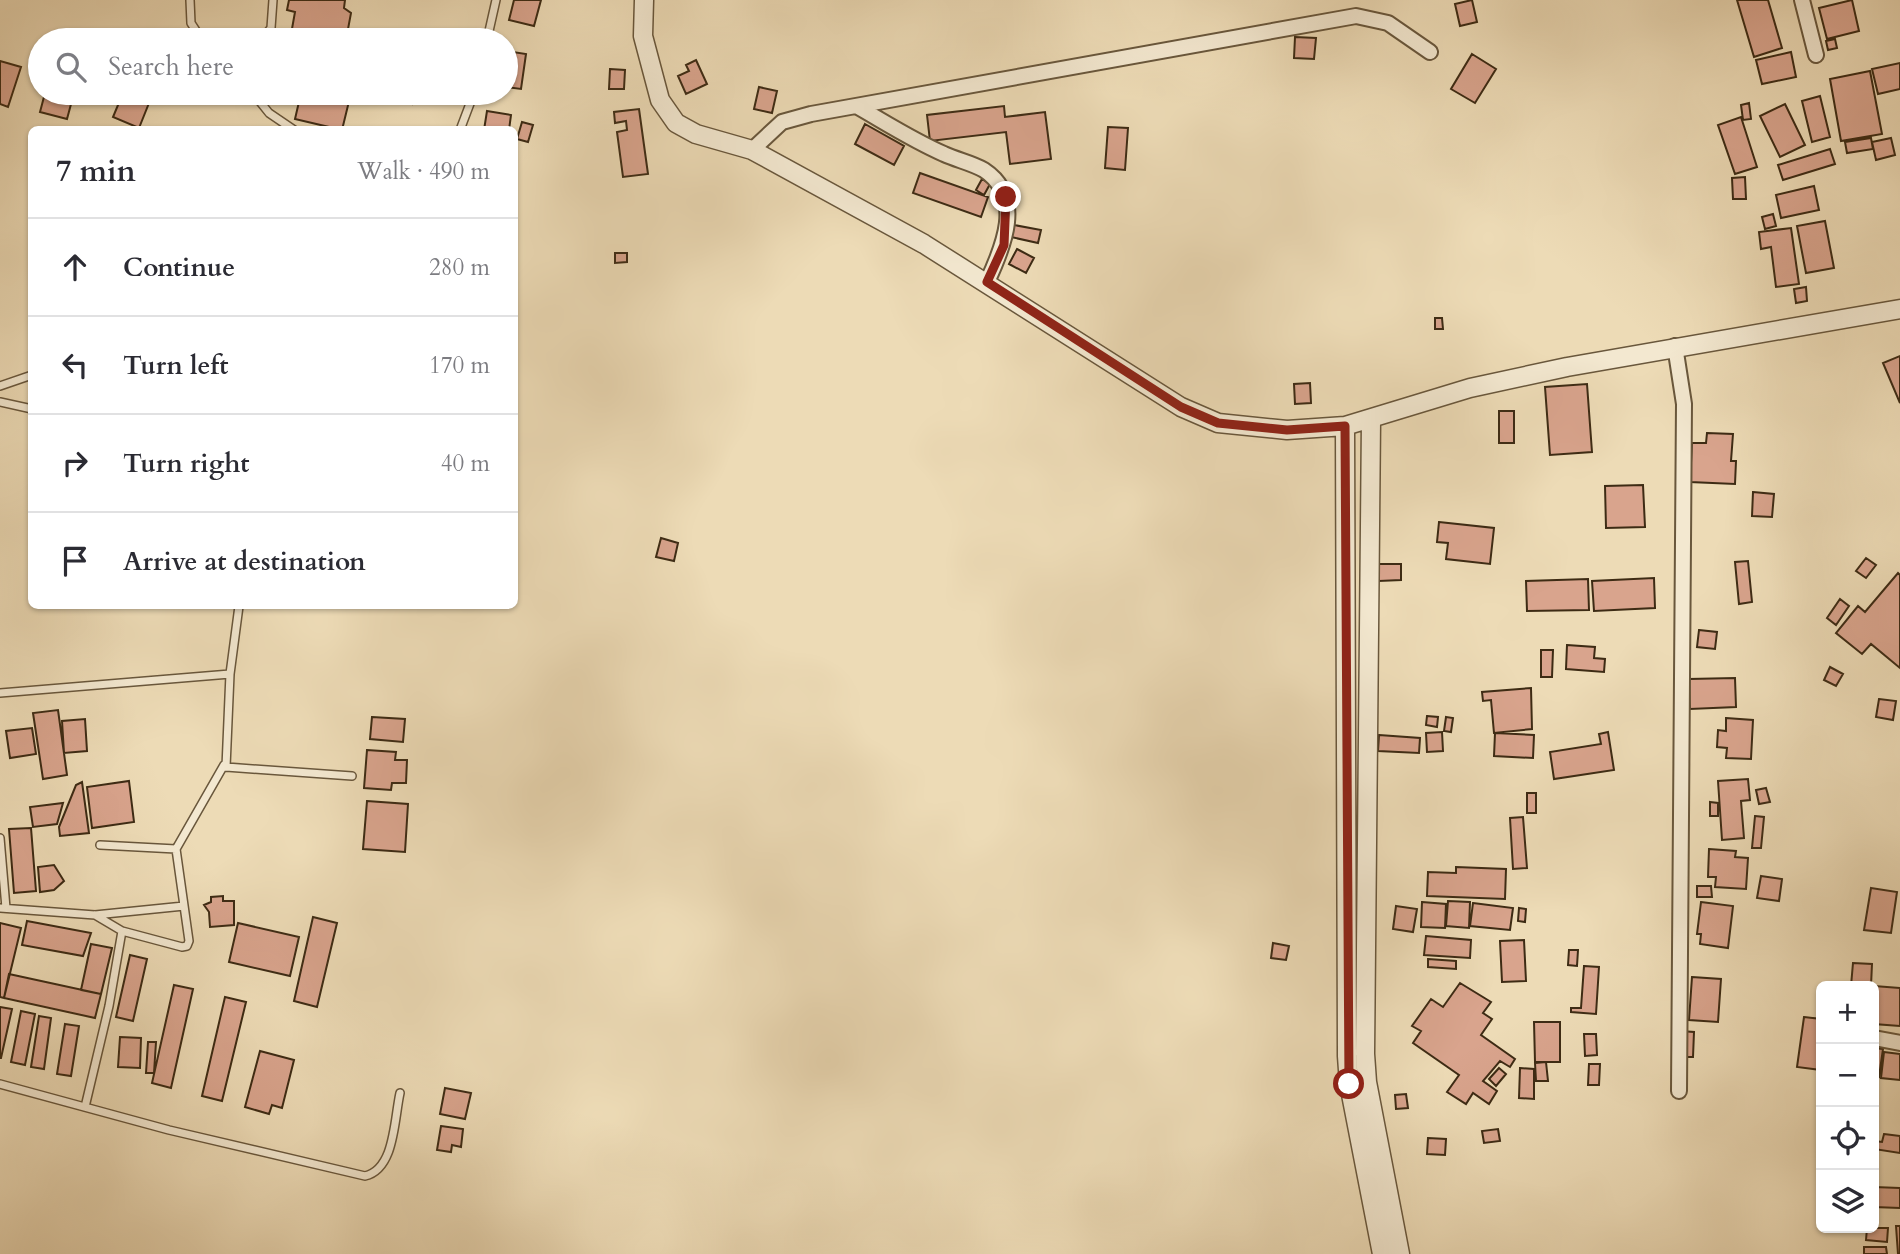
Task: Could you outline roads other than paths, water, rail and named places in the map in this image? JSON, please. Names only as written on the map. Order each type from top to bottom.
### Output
[{"type":"street","points":[[644,0],[643,36],[660,100],[676,123],[696,134],[752,150],[924,244],[1181,407],[1218,423],[1287,430],[1345,426],[1469,388],[1675,346],[1900,309]]},
{"type":"street","points":[[1802,0],[1816,55]]},
{"type":"street","points":[[752,150],[782,122],[1356,16],[1388,23],[1430,52]]},
{"type":"street","points":[[858,107],[943,154],[983,169],[997,180],[1006,197],[1007,222],[1004,245],[987,282]]},
{"type":"street","points":[[1675,346],[1684,404],[1679,1091]]},
{"type":"street","points":[[1371,420],[1365,1054],[1367,1082],[1400,1254]]},
{"type":"street","points":[[1345,426],[1347,1056],[1349,1084],[1382,1254]]},
{"type":"street","points":[[1879,1039],[1900,1043]]},
{"type":"lane","points":[[190,0],[191,23],[194,28]]},
{"type":"lane","points":[[271,28],[273,0]]},
{"type":"lane","points":[[490,28],[496,0]]},
{"type":"lane","points":[[262,105],[268,113],[288,126]]},
{"type":"lane","points":[[462,126],[469,105]]},
{"type":"lane","points":[[0,386],[28,376]]},
{"type":"lane","points":[[0,402],[28,408]]},
{"type":"lane","points":[[226,767],[230,674],[239,609]]},
{"type":"lane","points":[[0,692],[230,674]]},
{"type":"lane","points":[[94,915],[122,932],[187,946],[189,941],[176,849],[224,765],[352,776]]},
{"type":"lane","points":[[0,838],[3,908],[94,915],[184,906]]},
{"type":"lane","points":[[100,845],[176,849]]},
{"type":"lane","points":[[85,1107],[109,1006],[122,932]]},
{"type":"lane","points":[[0,1084],[365,1176],[377,1173],[385,1163],[400,1093]]}]
